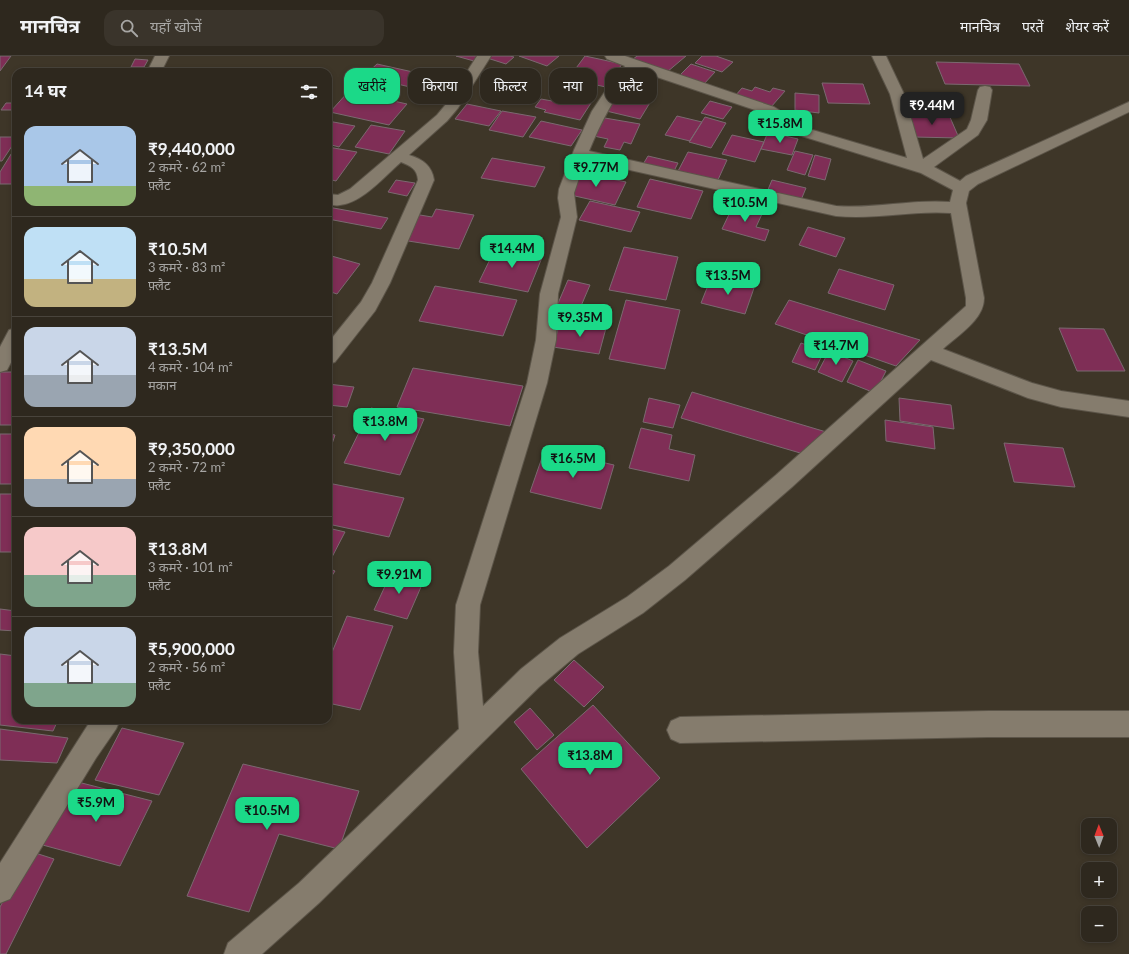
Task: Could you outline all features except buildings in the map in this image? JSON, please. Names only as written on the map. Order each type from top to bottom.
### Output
[{"type":"street","points":[[156,68],[162,56]]},
{"type":"street","points":[[332,199],[340,200],[356,193],[442,118],[453,105],[484,56]]},
{"type":"street","points":[[239,954],[309,893],[530,678],[556,656],[581,638],[635,605],[677,574],[930,351],[972,312],[975,306],[960,198],[919,167],[790,128],[780,122],[775,114],[769,110],[633,65],[612,56]]},
{"type":"street","points":[[878,56],[897,94],[919,167]]},
{"type":"street","points":[[472,733],[466,619],[468,605],[520,444],[538,376],[546,340],[549,294],[552,275],[569,217],[569,208],[566,199],[567,190],[580,154],[604,102],[620,78],[633,65]]},
{"type":"street","points":[[919,167],[973,132],[979,120],[985,90]]},
{"type":"street","points":[[580,154],[836,211],[854,213],[940,206],[960,198],[972,180],[1129,106]]},
{"type":"street","points":[[332,352],[368,306],[381,283],[426,180],[425,170],[420,165],[397,156]]},
{"type":"street","points":[[0,366],[12,343]]},
{"type":"street","points":[[930,351],[1028,390],[1061,399],[1129,409]]},
{"type":"street","points":[[0,889],[87,749],[104,724]]},
{"type":"street","points":[[680,730],[988,724],[1129,724]]}]
